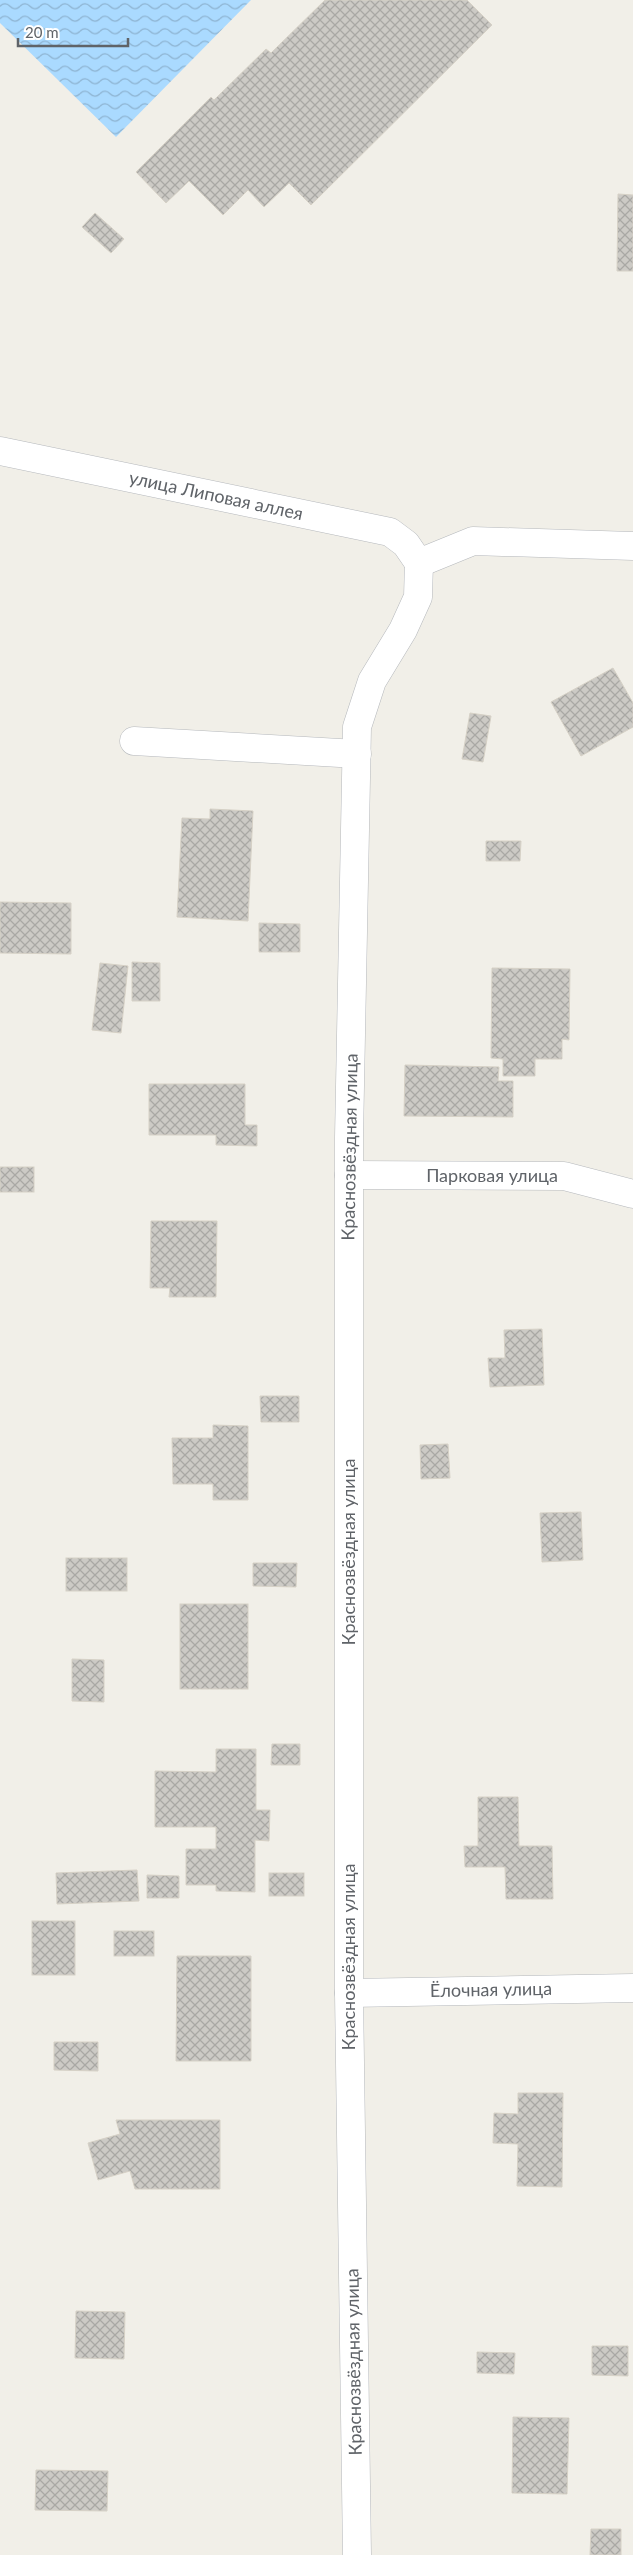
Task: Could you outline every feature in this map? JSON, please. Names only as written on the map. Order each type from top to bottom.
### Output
[{"type":"street","name":"улица Липовая аллея","points":[[0,451],[390,532],[406,544],[419,563]]},
{"type":"street","points":[[419,563],[473,541],[633,546]]},
{"type":"street","name":"Краснозвёздная улица","points":[[357,2555],[349,1993],[349,1175],[357,754],[358,727],[372,681],[403,630],[418,597],[419,563]]},
{"type":"street","points":[[134,741],[357,754]]},
{"type":"street","name":"Парковая улица","points":[[349,1175],[564,1176],[633,1194]]},
{"type":"street","name":"Ёлочная улица","points":[[349,1993],[633,1988]]},
{"type":"water","points":[[0,0],[251,0],[116,137],[0,23]]},
{"type":"building","points":[[325,0],[467,0],[492,25],[311,205],[289,183],[264,207],[248,190],[223,215],[189,181],[166,203],[136,172],[211,97],[214,100],[266,49],[271,53]]},
{"type":"building","points":[[618,194],[633,195],[633,271],[617,271]]},
{"type":"building","points":[[95,213],[124,239],[111,253],[82,227]]},
{"type":"building","points":[[613,668],[633,703],[633,727],[581,756],[551,702]]},
{"type":"building","points":[[470,713],[491,716],[483,762],[462,759]]},
{"type":"building","points":[[210,809],[253,811],[248,921],[177,917],[182,818],[210,819]]},
{"type":"building","points":[[486,841],[521,841],[520,861],[486,861]]},
{"type":"building","points":[[0,902],[71,903],[71,954],[0,953]]},
{"type":"building","points":[[259,923],[300,924],[300,952],[259,952]]},
{"type":"building","points":[[132,962],[160,963],[160,1001],[132,1001]]},
{"type":"building","points":[[100,963],[128,966],[121,1033],[92,1030]]},
{"type":"building","points":[[492,968],[570,969],[569,1040],[562,1039],[562,1059],[535,1059],[535,1076],[503,1076],[503,1059],[491,1058]]},
{"type":"building","points":[[405,1065],[499,1067],[498,1081],[513,1081],[513,1117],[404,1116]]},
{"type":"building","points":[[149,1084],[245,1084],[245,1125],[257,1125],[257,1146],[216,1145],[216,1135],[149,1135]]},
{"type":"building","points":[[0,1167],[34,1167],[34,1192],[0,1192]]},
{"type":"building","points":[[151,1221],[217,1221],[216,1297],[169,1297],[170,1288],[150,1288]]},
{"type":"building","points":[[542,1329],[544,1385],[490,1387],[488,1358],[505,1358],[504,1330]]},
{"type":"building","points":[[260,1396],[299,1396],[299,1422],[261,1422]]},
{"type":"building","points":[[213,1425],[248,1426],[248,1500],[213,1500],[213,1484],[173,1484],[172,1438],[213,1438]]},
{"type":"building","points":[[448,1444],[450,1478],[421,1479],[420,1445]]},
{"type":"building","points":[[581,1512],[583,1560],[542,1562],[540,1513]]},
{"type":"building","points":[[66,1558],[127,1558],[127,1591],[66,1591]]},
{"type":"building","points":[[253,1563],[297,1563],[296,1587],[253,1586]]},
{"type":"building","points":[[180,1604],[248,1604],[248,1689],[180,1689]]},
{"type":"building","points":[[72,1659],[104,1660],[104,1702],[72,1701]]},
{"type":"building","points":[[272,1744],[300,1744],[300,1765],[271,1765]]},
{"type":"building","points":[[216,1749],[256,1749],[256,1810],[270,1810],[269,1841],[255,1840],[255,1892],[216,1891],[216,1885],[186,1885],[186,1849],[216,1849],[216,1827],[155,1827],[155,1771],[216,1772]]},
{"type":"building","points":[[478,1797],[518,1797],[519,1846],[552,1846],[553,1899],[506,1899],[505,1867],[465,1867],[464,1846],[478,1846]]},
{"type":"building","points":[[137,1870],[139,1901],[57,1904],[56,1873]]},
{"type":"building","points":[[269,1873],[304,1873],[304,1896],[269,1896]]},
{"type":"building","points":[[147,1875],[179,1876],[179,1898],[147,1898]]},
{"type":"building","points":[[32,1921],[75,1921],[75,1975],[32,1975]]},
{"type":"building","points":[[114,1931],[154,1931],[154,1956],[114,1956]]},
{"type":"building","points":[[177,1956],[251,1956],[251,2061],[176,2061]]},
{"type":"building","points":[[54,2042],[98,2042],[98,2071],[54,2070]]},
{"type":"building","points":[[518,2093],[563,2093],[562,2187],[517,2186],[518,2144],[493,2143],[494,2113],[518,2114]]},
{"type":"building","points":[[116,2120],[220,2120],[220,2189],[135,2189],[130,2171],[98,2180],[88,2143],[120,2134]]},
{"type":"building","points":[[76,2311],[125,2312],[124,2359],[75,2358]]},
{"type":"building","points":[[592,2346],[628,2346],[628,2376],[592,2375]]},
{"type":"building","points":[[477,2352],[515,2353],[514,2374],[477,2373]]},
{"type":"building","points":[[513,2417],[569,2418],[567,2494],[512,2493]]},
{"type":"building","points":[[36,2470],[108,2471],[107,2511],[35,2510]]},
{"type":"building","points":[[591,2529],[621,2529],[621,2555],[590,2555]]}]
